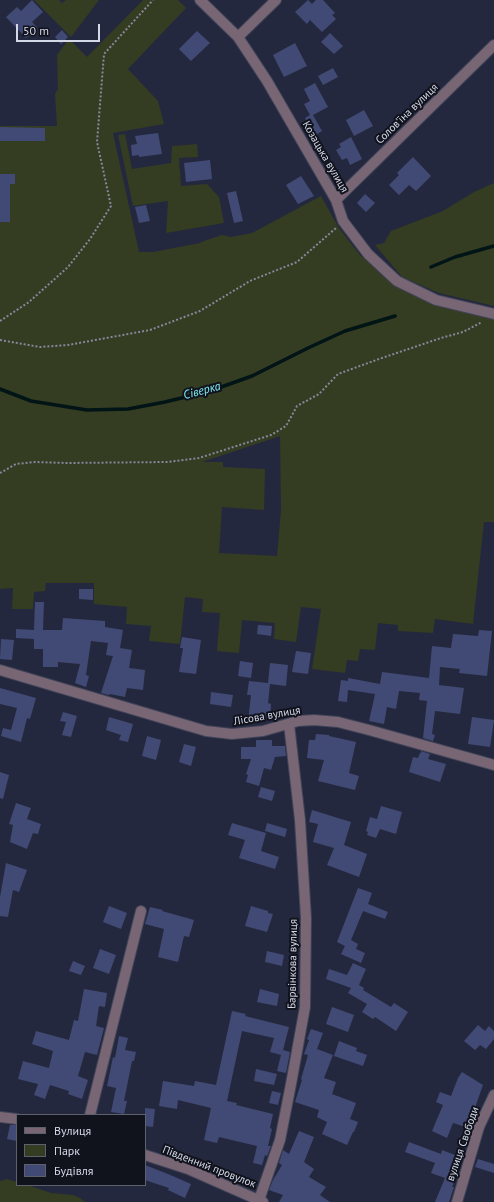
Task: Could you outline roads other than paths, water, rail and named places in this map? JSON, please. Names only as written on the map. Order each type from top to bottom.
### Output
[{"type":"street","name":"Козацька вулиця","points":[[200,0],[238,37],[267,82],[336,200],[343,221],[368,254],[397,281],[436,300],[491,313]]},
{"type":"street","points":[[238,37],[276,0]]},
{"type":"street","name":"Соловʼїна вулиця","points":[[336,200],[494,45]]},
{"type":"street","name":"Лісова вулиця","points":[[0,670],[206,731],[232,734],[263,731],[298,721],[314,720],[338,722],[494,765]]},
{"type":"street","name":"Барвінкова вулиця","points":[[261,1201],[280,1140],[305,1007],[306,918],[300,820],[289,724]]},
{"type":"street","points":[[90,1114],[141,911]]},
{"type":"street","name":"вулиця Свободи","points":[[457,1202],[479,1127],[494,1095]]},
{"type":"street","points":[[0,1117],[16,1119]]},
{"type":"street","name":"Південний провулок","points":[[146,1155],[188,1169],[261,1201]]},
{"type":"waterway","name":"Сіверка","points":[[431,267],[455,257],[494,246]]},
{"type":"waterway","name":"Сіверка","points":[[0,389],[31,401],[87,410],[128,409],[210,391],[252,376],[345,331],[395,316]]}]
